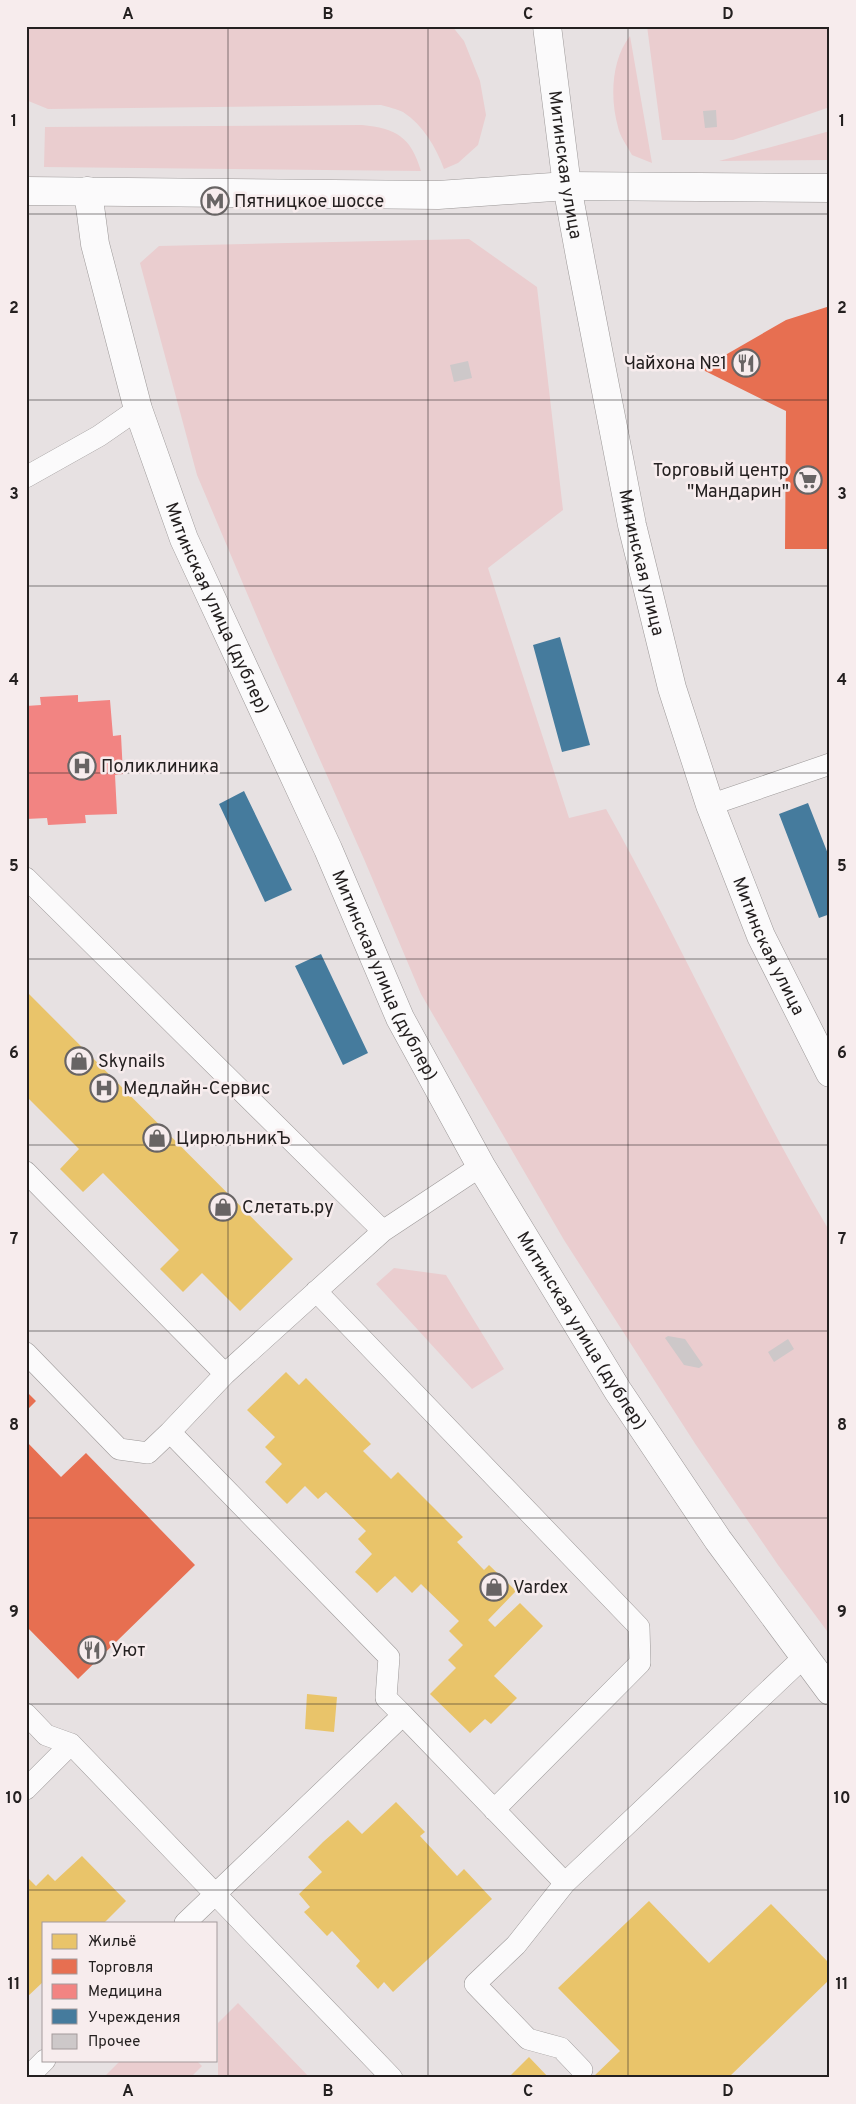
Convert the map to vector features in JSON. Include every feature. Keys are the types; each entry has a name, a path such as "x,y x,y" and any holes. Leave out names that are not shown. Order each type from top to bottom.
{"street":[{"name":"Митинская улица","path":"547,26 567,186 632,525 672,688 710,805 761,936 830,1072"},
{"path":"26,191 438,195 567,186 830,188"},
{"name":"Митинская улица (дублер)","path":"88,191 95,244 138,409 184,539 328,850 400,1018 481,1166 618,1391 718,1540 830,1691"}],"lane":[{"path":"26,477 99,436 138,409"},
{"path":"710,805 830,764"},
{"path":"26,878 383,1231"},
{"path":"26,1353 119,1449 148,1453 225,1374 383,1231 481,1166"},
{"path":"26,1172 225,1374"},
{"path":"316,1291 639,1627 640,1663 494,1810"},
{"path":"170,1432 388,1657 386,1698 566,1882"},
{"path":"582,2070 561,2048 528,2039 475,1984 516,1945 566,1882 804,1657"},
{"path":"26,1714 46,1735 72,1744 392,2078"},
{"path":"187,1922 403,1715"},
{"path":"26,1788 72,1744"},
{"path":"27,2078 43,2062"}],"shaded area":[{"path":"26,26 452,26 464,41 480,81 486,115 478,145 458,163 444,169 433,145 417,123 403,112 381,105 48,109 26,100"},
{"path":"647,26 830,26 830,107 733,140 662,140"},
{"path":"630,36 652,163 632,155 620,134 615,116 613,92 616,68 619,56"},
{"path":"374,126 401,136 412,150 421,171 44,167 45,127"},
{"path":"830,131 830,160 719,161"},
{"path":"469,239 537,287 563,510 488,568 569,818 606,809 663,915 772,1128 830,1232 830,1635 778,1565 696,1445 564,1240 421,994 197,475 140,263 159,246"},
{"path":"394,1268 446,1275 504,1369 472,1389 376,1284"},
{"path":"238,2003 310,2078 218,2078 218,2023"},
{"path":"119,2062 198,2062 202,2066 190,2078 103,2078"}],"building: Жильё":[{"path":"26,991 293,1259 240,1311 202,1273 183,1292 160,1269 179,1250 103,1173 83,1192 60,1169 79,1149 26,1096"},
{"path":"286,1372 299,1385 306,1378 371,1444 363,1451 391,1479 398,1472 463,1537 457,1542 484,1570 489,1565 516,1591 488,1620 495,1627 520,1603 543,1626 494,1676 517,1698 491,1724 485,1719 470,1733 430,1694 456,1668 448,1660 463,1645 449,1631 459,1621 421,1584 412,1593 395,1576 377,1593 355,1572 372,1554 358,1539 366,1531 326,1492 318,1499 305,1486 287,1504 265,1482 282,1464 265,1447 275,1437 247,1410"},
{"path":"307,1694 337,1697 334,1732 305,1729"},
{"path":"396,1802 425,1832 420,1836 457,1876 464,1869 492,1899 393,1992 384,1982 378,1989 356,1966 360,1961 332,1931 327,1936 304,1912 310,1907 299,1894 322,1872 308,1857 323,1842 348,1820 362,1834"},
{"path":"82,1856 126,1901 105,1922 42,1922 42,1983 26,1998 26,1876 36,1886 48,1874 55,1881"},
{"path":"649,1901 709,1963 771,1904 830,1964 830,1979 728,2078 592,2078 620,2051 558,1988"},
{"path":"529,2057 549,2078 508,2078"}],"building: Торговля":[{"name":"Торговый центр \"Мандарин\"","path":"830,306 830,549 785,549 786,411 701,369 786,320"},
{"path":"26,1391 36,1401 26,1411"},
{"path":"26,1441 61,1477 86,1453 195,1565 78,1679 26,1626"}],"building: Медицина":[{"path":"78,695 78,702 110,700 113,736 121,735 123,774 115,775 117,814 85,815 86,823 48,825 47,818 26,819 26,706 41,705 40,697"}],"building: Учреждения":[{"path":"560,637 590,745 562,752 533,645"},
{"path":"244,791 292,890 265,902 219,804"},
{"path":"808,803 830,859 830,914 819,918 779,814"},
{"path":"321,954 368,1053 343,1065 295,966"}],"building: Прочее":[{"path":"716,110 717,127 705,128 703,111"},
{"path":"468,361 472,378 454,382 450,365"},
{"path":"668,1336 685,1339 703,1365 699,1368 684,1365 665,1338"},
{"path":"788,1339 794,1349 774,1362 768,1352"}],"place":[{"name":"Пятницкое шоссе","path":"215,201"},
{"name":"Чайхона №1","path":"746,363"},
{"name":"Торговый центр \"Мандарин\"","path":"808,480"},
{"name":"Поликлиника","path":"82,766"},
{"name":"Skynails","path":"79,1061"},
{"name":"Медлайн-Сервис","path":"104,1088"},
{"name":"ЦирюльникЪ","path":"157,1138"},
{"name":"Слетать.ру","path":"223,1207"},
{"name":"Vardex","path":"494,1587"},
{"name":"Уют","path":"92,1650"}]}
